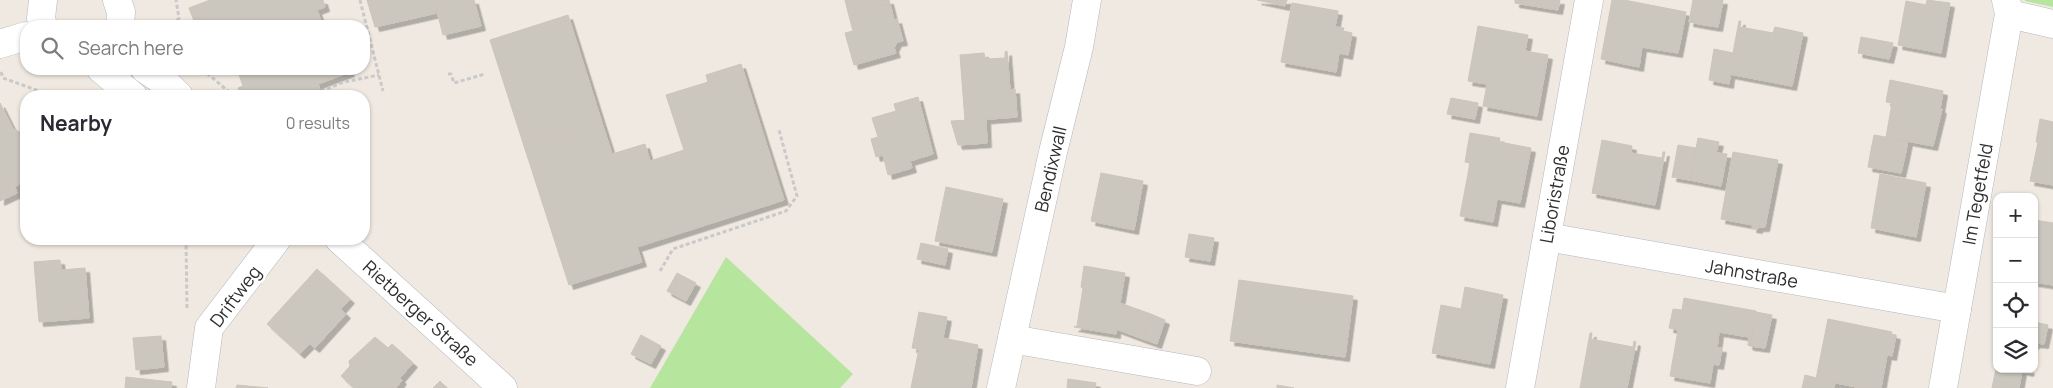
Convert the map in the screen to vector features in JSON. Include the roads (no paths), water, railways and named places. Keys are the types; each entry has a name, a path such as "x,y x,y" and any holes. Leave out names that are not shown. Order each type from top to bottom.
{"street":[{"path":"42,20 43,0"},
{"name":"Bendixwall","path":"1001,388 1053,152 1080,47 1087,0"},
{"name":"Liboristraße","path":"1520,388 1589,0"},
{"path":"2008,7 2053,24"},
{"name":"Im Tegetfeld","path":"1942,388 2008,7"},
{"path":"0,44 20,38"},
{"path":"108,75 126,90"},
{"path":"154,75 173,90"},
{"name":"Jahnstraße","path":"1547,237 1957,310"},
{"name":"Driftweg","path":"201,388 209,328 273,245"},
{"name":"Rietberger Straße","path":"345,245 503,388"},
{"path":"1012,339 1197,371"}]}
